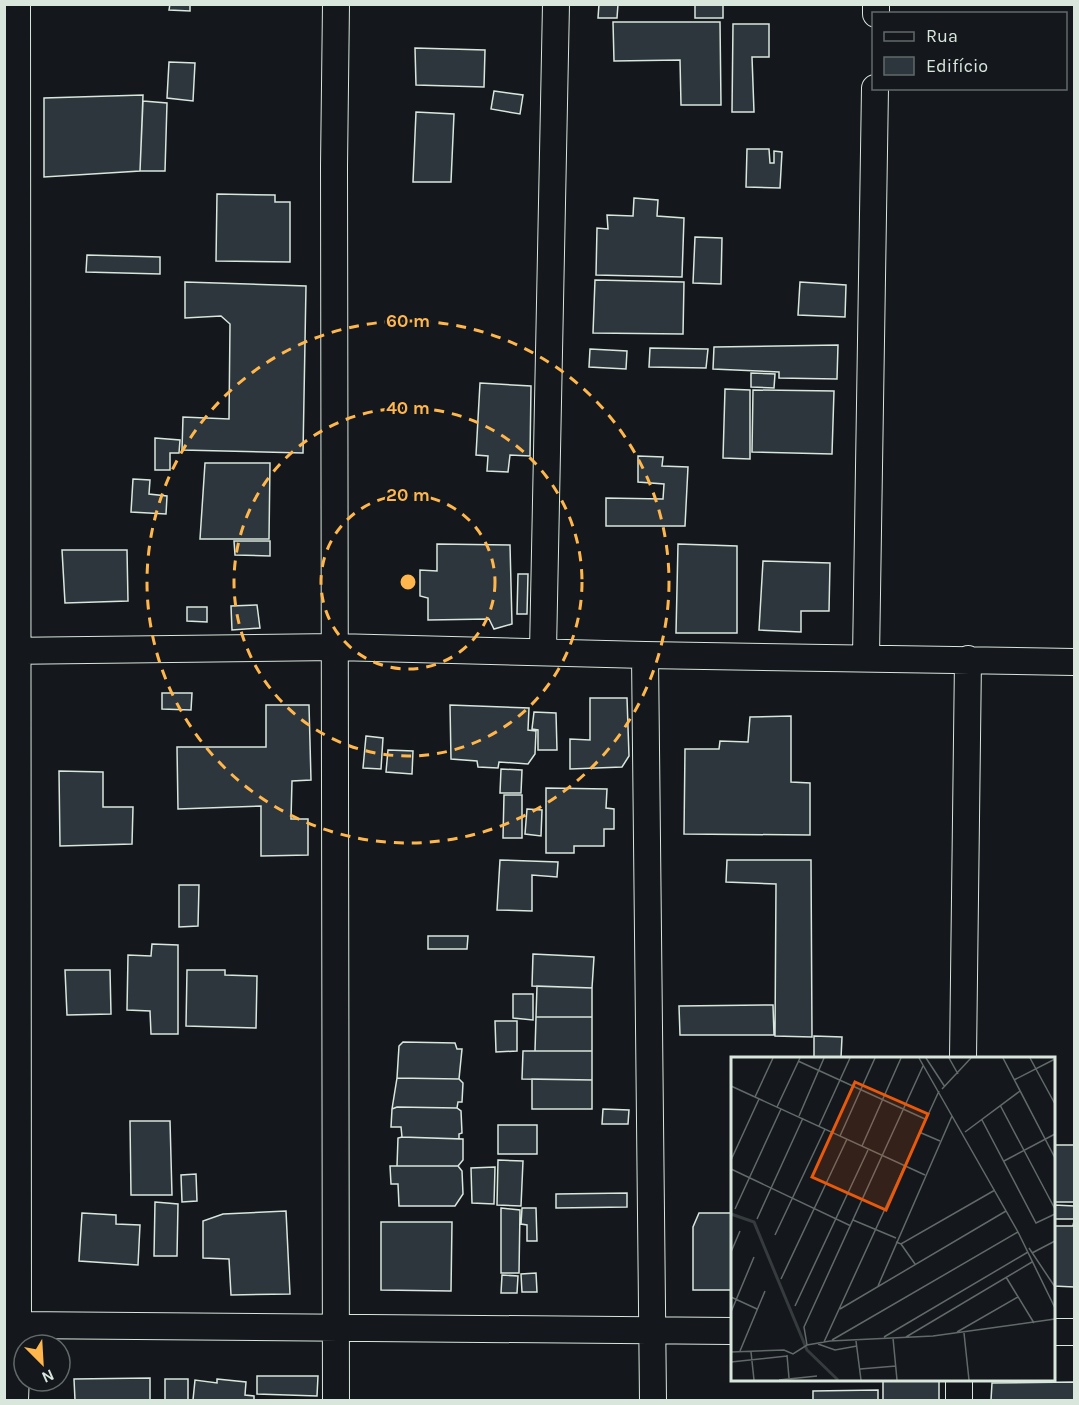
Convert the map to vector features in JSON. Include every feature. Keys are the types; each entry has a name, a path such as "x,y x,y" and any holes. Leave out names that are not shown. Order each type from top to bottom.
{"street":[{"path":"15,1401 18,1325 11,1141 16,4"},
{"path":"336,4 334,166 336,1401"},
{"path":"543,651 556,4"},
{"path":"866,657 875,90"},
{"path":"12,651 335,647 1074,662"},
{"path":"645,655 653,1401"},
{"path":"963,1057 968,659"},
{"path":"18,1325 731,1331"},
{"path":"1055,1332 1074,1332"},
{"path":"959,1381 959,1401"}],"building":[{"path":"170,4 190,4 190,11 169,10"},
{"path":"599,4 618,4 617,18 598,18"},
{"path":"695,4 723,4 723,18 695,18"},
{"path":"613,22 720,22 721,105 681,105 680,60 614,61"},
{"path":"733,24 769,24 769,57 752,57 754,112 732,112"},
{"path":"415,48 485,50 484,87 416,85"},
{"path":"169,62 195,63 193,101 167,98"},
{"path":"494,91 523,95 520,114 491,109"},
{"path":"143,95 140,171 44,177 44,98"},
{"path":"143,101 167,103 165,171 140,171"},
{"path":"416,112 454,114 451,182 413,182"},
{"path":"747,149 769,149 770,163 774,163 774,151 782,152 780,188 746,187"},
{"path":"217,194 275,195 275,202 290,202 290,262 216,261"},
{"path":"634,198 658,200 657,216 684,218 682,277 596,275 597,228 608,229 607,215 633,216"},
{"path":"695,237 722,238 721,284 693,283"},
{"path":"87,255 160,257 160,274 86,272"},
{"path":"595,280 684,282 683,334 593,333"},
{"path":"185,282 306,286 303,453 182,450 183,417 229,419 230,324 221,316 185,318"},
{"path":"800,282 846,285 845,317 798,315"},
{"path":"838,345 837,379 779,378 779,372 713,369 714,347"},
{"path":"650,348 708,349 706,368 649,367"},
{"path":"590,349 627,351 626,369 589,367"},
{"path":"751,373 775,374 774,388 751,387"},
{"path":"480,383 531,386 530,456 510,455 508,472 487,471 488,456 476,455"},
{"path":"725,389 750,390 750,459 723,458"},
{"path":"753,390 834,391 832,454 752,452"},
{"path":"155,438 180,440 179,453 170,453 170,470 155,470"},
{"path":"638,456 663,457 662,466 688,467 685,526 606,526 606,498 663,499 664,484 638,482"},
{"path":"205,463 270,463 269,539 200,539"},
{"path":"133,479 150,480 149,494 167,496 166,514 131,512"},
{"path":"234,541 270,541 270,556 235,555"},
{"path":"437,544 510,545 512,624 494,629 489,619 428,620 428,598 420,596 420,570 437,571"},
{"path":"678,544 737,546 737,633 676,633"},
{"path":"62,550 127,550 128,601 65,603"},
{"path":"763,561 830,563 829,611 801,611 801,632 759,630"},
{"path":"518,574 528,574 527,614 517,614"},
{"path":"257,605 260,628 232,630 231,606"},
{"path":"187,607 207,607 207,622 187,621"},
{"path":"162,693 192,693 191,710 162,709"},
{"path":"590,698 627,698 629,756 622,767 570,769 570,739 590,740"},
{"path":"266,705 309,705 311,780 292,781 291,819 308,819 308,855 261,856 261,806 178,809 177,747 266,747"},
{"path":"450,705 529,708 528,730 536,731 535,754 528,764 499,762 498,768 478,767 477,761 451,759"},
{"path":"534,712 556,713 557,750 538,750 538,730 532,729"},
{"path":"791,716 791,782 810,783 810,835 684,834 685,749 719,749 720,741 748,742 750,717"},
{"path":"366,736 383,738 381,769 363,768"},
{"path":"388,750 413,751 412,774 386,772"},
{"path":"501,769 522,770 521,793 500,793"},
{"path":"59,771 103,772 103,807 133,807 132,844 60,846"},
{"path":"546,788 607,789 606,808 614,809 614,829 604,829 604,846 574,846 574,853 546,853"},
{"path":"504,795 522,795 522,838 503,838"},
{"path":"527,809 542,810 541,836 525,834"},
{"path":"500,860 558,862 557,877 532,875 532,911 497,910"},
{"path":"727,860 811,860 812,1037 775,1036 776,884 726,882"},
{"path":"179,885 199,885 198,926 179,927"},
{"path":"428,936 468,936 467,949 428,949"},
{"path":"152,944 178,945 178,1034 151,1034 150,1011 127,1010 128,955 151,956"},
{"path":"533,954 594,957 592,988 532,986"},
{"path":"65,970 110,970 111,1014 67,1015"},
{"path":"187,970 225,970 225,975 257,976 256,1028 186,1026"},
{"path":"537,986 592,988 592,1017 536,1017"},
{"path":"513,994 533,994 533,1020 513,1018"},
{"path":"773,1005 774,1035 680,1035 679,1006"},
{"path":"536,1017 592,1017 592,1051 535,1051"},
{"path":"495,1021 517,1021 517,1051 496,1052"},
{"path":"814,1036 842,1037 841,1057 814,1057"},
{"path":"403,1042 455,1043 457,1049 462,1049 459,1079 397,1078 399,1046"},
{"path":"523,1051 592,1051 592,1080 522,1079"},
{"path":"397,1078 459,1079 463,1083 462,1102 458,1102 457,1108 397,1107 392,1109"},
{"path":"532,1079 592,1080 592,1109 532,1109"},
{"path":"397,1107 457,1108 461,1111 462,1133 459,1134 459,1139 402,1137 401,1127 391,1127 392,1109"},
{"path":"603,1109 629,1110 628,1124 602,1124"},
{"path":"130,1121 170,1121 172,1195 131,1195"},
{"path":"498,1125 537,1125 537,1154 498,1154"},
{"path":"398,1138 463,1139 463,1160 458,1166 397,1166"},
{"path":"1055,1145 1074,1145 1074,1202 1055,1202"},
{"path":"498,1160 523,1161 521,1206 497,1205"},
{"path":"390,1166 458,1166 462,1171 463,1194 455,1206 399,1206 398,1184 391,1184"},
{"path":"495,1167 494,1204 472,1203 471,1168"},
{"path":"196,1174 197,1201 182,1202 181,1175"},
{"path":"627,1193 627,1207 556,1208 556,1194"},
{"path":"155,1202 178,1204 177,1256 154,1256"},
{"path":"1055,1205 1074,1206 1074,1219 1055,1219"},
{"path":"501,1208 520,1210 519,1273 501,1273"},
{"path":"522,1208 536,1208 537,1241 527,1241 527,1225 521,1224"},
{"path":"286,1211 290,1294 231,1295 229,1259 203,1258 203,1221 223,1214"},
{"path":"82,1213 116,1215 116,1224 140,1225 138,1265 79,1261"},
{"path":"699,1213 731,1213 731,1290 693,1290 693,1227"},
{"path":"1074,1221 1074,1287 1055,1286 1055,1226 1073,1226"},
{"path":"381,1222 452,1222 451,1291 381,1290"},
{"path":"536,1273 537,1292 522,1292 521,1274"},
{"path":"502,1275 518,1276 517,1293 501,1293"},
{"path":"257,1376 318,1376 317,1396 257,1394"},
{"path":"150,1378 150,1400 75,1400 74,1379"},
{"path":"165,1379 188,1379 188,1400 165,1400"},
{"path":"217,1379 246,1382 245,1395 254,1396 254,1400 193,1400 195,1380 217,1383"},
{"path":"883,1381 939,1381 939,1400 883,1400"},
{"path":"1074,1382 1074,1400 991,1400 992,1383"},
{"path":"878,1390 878,1400 813,1400 813,1391"}]}
